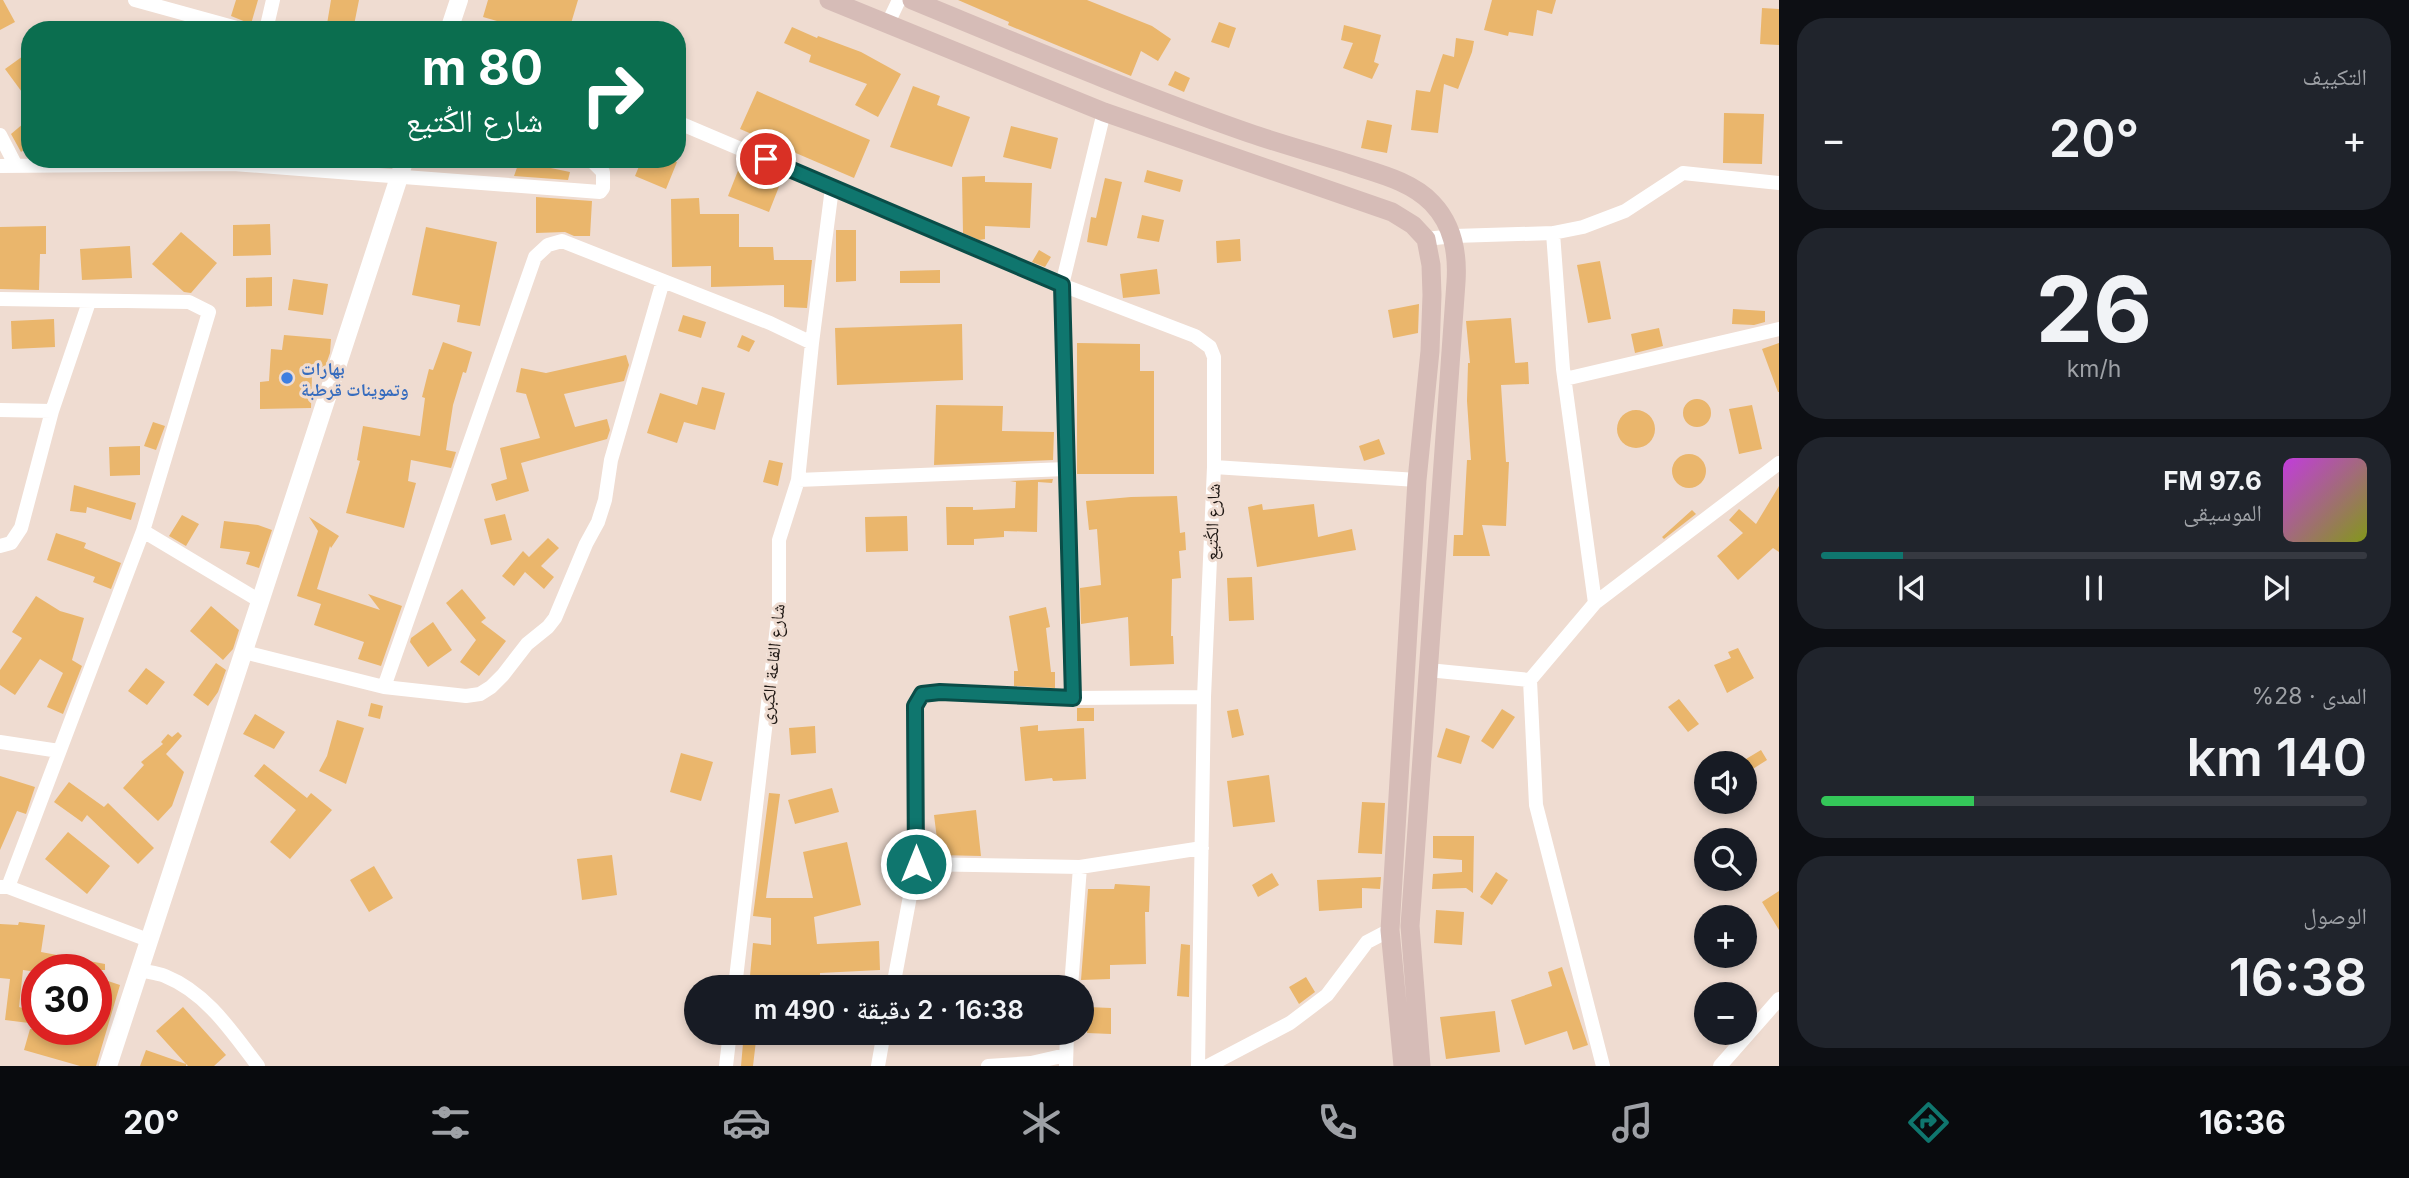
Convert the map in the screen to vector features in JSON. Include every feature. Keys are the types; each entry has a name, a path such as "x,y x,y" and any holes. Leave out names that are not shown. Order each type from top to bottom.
{"main road":[{"path":"829,0 1104,112 1392,212 1413,225 1426,239 1431,265 1430,351 1417,480 1390,930 1403,1066"},
{"path":"912,0 1120,85 1250,133 1409,186 1433,204 1454,236 1456,291 1410,926 1421,1066"}],"street":[{"path":"135,0 211,21"},
{"path":"267,21 273,0"},
{"path":"454,21 459,0"},
{"path":"888,23 899,0"},
{"path":"1073,698 1062,285 1104,112"},
{"name":"شارع الكُتيع","path":"686,125 1062,285 1195,336 1210,348 1215,369 1214,467 1204,697 1198,1066"},
{"path":"0,135 16,166"},
{"path":"0,166 21,166"},
{"path":"299,168 600,192 603,188 603,172 599,168"},
{"path":"108,1066 402,168"},
{"path":"1426,239 1553,233 1583,227 1625,211 1682,173 1779,183"},
{"name":"شارع القاعة الكبرى","path":"737,975 779,609 779,540 798,480 832,188"},
{"path":"1553,233 1564,379 1595,603"},
{"path":"384,687 535,257 548,245 562,241 770,323 812,343"},
{"path":"244,652 384,687 466,696 480,694 503,676 527,644 555,618 598,522 606,500 611,460 663,281"},
{"path":"0,299 189,302 209,312 143,531 4,887 148,940"},
{"path":"0,546 11,543 21,528 52,411 89,302"},
{"path":"1564,379 1779,329"},
{"path":"0,410 52,411"},
{"path":"1603,1066 1536,805 1530,680 1595,603 1779,463"},
{"path":"1214,467 1417,480"},
{"path":"798,480 1066,469"},
{"path":"143,531 260,601"},
{"path":"1428,670 1530,680"},
{"path":"894,975 916,864 915,706 922,694 940,692 1073,698 1204,697"},
{"path":"0,742 59,751"},
{"path":"916,864 1080,867 1202,848"},
{"path":"1072,975 1080,867"},
{"path":"1208,1066 1290,1023 1309,1009 1327,995 1367,942 1390,930"},
{"path":"139,971 165,976 197,994 222,1018 258,1066"},
{"path":"1720,1066 1779,999"},
{"path":"726,1066 728,1045"},
{"path":"878,1066 882,1045"},
{"path":"988,1066 1066,1061"}],"building":[{"path":"0,0 3,0 15,22 0,30"},
{"path":"236,0 258,0 252,21 231,16"},
{"path":"331,0 359,0 355,21 328,21"},
{"path":"488,0 578,0 572,21 497,21 483,17"},
{"path":"958,0 1087,0 1152,26 1171,39 1158,61 1141,51 1131,76 1008,25 1009,22"},
{"path":"1492,0 1556,0 1552,14 1537,10 1533,36 1509,32 1508,36 1484,30"},
{"path":"1762,8 1779,9 1779,45 1760,44"},
{"path":"1219,22 1236,28 1229,48 1211,42"},
{"path":"1344,25 1381,35 1374,62 1379,64 1372,79 1343,68 1353,43 1341,40"},
{"path":"792,27 861,52 901,74 878,117 855,105 867,84 809,62 811,55 784,43"},
{"path":"1456,38 1474,41 1472,52 1458,89 1444,84 1438,133 1411,130 1416,90 1430,92 1443,54 1454,57"},
{"path":"21,57 21,91 5,69"},
{"path":"1175,71 1190,78 1184,92 1168,85"},
{"path":"913,86 940,96 937,105 970,117 952,167 890,147"},
{"path":"757,91 870,140 854,178 740,129"},
{"path":"1724,113 1764,114 1762,164 1723,163"},
{"path":"1367,120 1392,125 1387,153 1361,148"},
{"path":"21,126 21,152 11,134"},
{"path":"1011,126 1058,138 1051,169 1003,157"},
{"path":"741,163 782,179 769,212 728,196"},
{"path":"517,168 551,168 570,172 568,180 514,176"},
{"path":"638,168 675,168 666,189 635,176"},
{"path":"1147,170 1183,180 1180,192 1144,182"},
{"path":"985,176 985,182 1032,183 1030,228 985,226 985,239 979,240 963,233 962,177"},
{"path":"1105,178 1122,182 1107,246 1087,242 1091,217 1096,218"},
{"path":"536,197 592,201 590,236 574,236 565,232 536,233"},
{"path":"699,198 700,214 739,214 739,247 773,247 774,260 812,260 807,308 784,307 784,285 711,287 711,266 672,267 671,199"},
{"path":"1142,215 1164,220 1159,242 1137,238"},
{"path":"270,224 271,255 233,256 233,225"},
{"path":"46,226 46,254 40,254 39,290 0,289 0,227"},
{"path":"426,227 497,242 480,326 457,322 460,305 412,295"},
{"path":"836,230 856,230 856,281 836,282"},
{"path":"181,232 217,263 191,293 184,292 152,264"},
{"path":"1240,239 1241,261 1217,263 1216,241"},
{"path":"130,246 132,278 82,280 80,249"},
{"path":"1039,250 1051,257 1045,267 1032,262"},
{"path":"1600,261 1611,319 1588,323 1577,265"},
{"path":"1157,269 1160,294 1123,298 1120,274"},
{"path":"940,270 940,283 900,283 900,271"},
{"path":"272,277 272,306 246,307 246,278"},
{"path":"293,279 328,284 323,315 288,310"},
{"path":"1419,304 1418,333 1393,338 1388,310"},
{"path":"1733,309 1765,311 1765,322 1754,325 1732,324"},
{"path":"683,315 706,322 701,338 678,331"},
{"path":"1511,318 1515,363 1528,362 1529,384 1501,385 1506,462 1509,462 1506,526 1482,525 1490,556 1453,556 1454,535 1463,535 1467,460 1471,460 1467,401 1470,363 1466,321"},
{"path":"54,319 55,347 12,349 11,321"},
{"path":"962,324 963,380 837,385 835,328"},
{"path":"1659,328 1663,346 1635,353 1631,334"},
{"path":"284,335 331,339 330,353 322,376 312,375 311,408 260,409 260,382 269,381 271,349 282,350"},
{"path":"742,335 755,341 749,352 737,347"},
{"path":"443,342 472,352 453,405 446,450 456,452 451,468 411,460 408,481 416,483 404,528 346,513 360,461 357,460 363,426 420,436 425,398 422,397 429,369 433,370"},
{"path":"1077,343 1140,344 1140,371 1154,371 1154,474 1077,474"},
{"path":"1779,343 1779,392 1778,392 1762,349"},
{"path":"626,355 629,365 624,381 564,394 575,427 607,419 610,430 607,439 521,463 529,491 496,501 491,484 507,479 500,448 540,438 526,394 516,392 521,368 546,373"},
{"path":"702,387 725,393 715,430 684,422 677,443 647,433 660,393 697,405"},
{"path":"1697,399 1707,403 1711,413 1707,423 1697,427 1687,423 1683,413 1687,403"},
{"path":"936,405 1003,406 1002,431 1054,432 1053,460 934,465"},
{"path":"1752,405 1762,449 1739,454 1729,409"},
{"path":"1636,410 1649,416 1655,429 1649,442 1636,448 1623,442 1617,429 1623,416"},
{"path":"153,422 165,426 156,450 144,446"},
{"path":"1379,439 1385,454 1364,461 1359,446"},
{"path":"140,446 140,475 110,476 109,447"},
{"path":"1689,454 1701,459 1706,471 1701,483 1689,488 1677,483 1672,471 1677,459"},
{"path":"769,460 783,463 778,486 763,482"},
{"path":"1053,479 1052,483 1038,482 1037,532 1004,531 1004,537 974,539 974,545 947,545 946,507 973,507 973,510 1015,508 1016,482 1010,481"},
{"path":"74,485 136,503 131,520 87,507 86,513 70,511"},
{"path":"1779,486 1779,552 1773,548 1738,580 1717,556 1743,533 1729,520 1739,509 1756,524"},
{"path":"1177,496 1180,533 1185,532 1186,550 1179,551 1181,578 1172,579 1171,636 1174,664 1130,666 1128,617 1081,624 1080,588 1101,585 1097,529 1089,530 1086,501"},
{"path":"1262,504 1263,510 1314,504 1318,537 1352,529 1356,550 1257,567 1248,507"},
{"path":"1692,510 1696,514 1664,539 1662,537"},
{"path":"505,514 512,540 491,545 484,519"},
{"path":"182,515 199,524 186,546 169,536"},
{"path":"907,516 908,551 866,552 865,517"},
{"path":"309,517 339,536 331,548 330,546 317,589 380,610 368,594 402,606 381,666 358,659 364,642 314,625 321,604 297,596 318,531"},
{"path":"224,521 258,525 272,530 259,568 246,564 250,552 220,548"},
{"path":"56,533 86,543 84,548 121,563 111,589 93,582 95,577 47,560"},
{"path":"548,538 559,548 541,566 554,577 544,589 525,572 514,586 502,576 523,551 529,557"},
{"path":"1252,577 1254,620 1229,621 1227,578"},
{"path":"462,589 486,618 481,622 506,641 479,676 460,662 476,640 446,603"},
{"path":"36,596 60,611 84,618 72,660 82,666 63,714 47,707 63,673 40,659 15,695 0,685 0,670 22,638 12,632"},
{"path":"211,606 239,630 233,649 223,660 190,631"},
{"path":"1046,607 1050,627 1046,628 1051,672 1055,672 1055,688 1014,686 1014,671 1018,671 1009,616"},
{"path":"433,622 452,650 428,667 410,642 411,638"},
{"path":"1738,648 1754,678 1727,693 1714,665 1731,658 1728,652"},
{"path":"216,663 226,670 218,692 208,706 193,695"},
{"path":"146,668 165,682 147,705 128,691"},
{"path":"1679,699 1699,724 1688,732 1668,707"},
{"path":"371,703 383,706 380,719 368,716"},
{"path":"1077,708 1094,708 1094,721 1077,721"},
{"path":"1238,709 1244,735 1232,738 1227,711"},
{"path":"1502,709 1515,717 1493,749 1481,741"},
{"path":"255,714 285,732 274,749 243,734"},
{"path":"337,720 364,728 346,784 319,771 327,756"},
{"path":"1038,725 1038,731 1084,728 1086,779 1053,781 1052,778 1025,781 1020,727"},
{"path":"815,726 816,753 791,755 789,728"},
{"path":"1446,728 1470,736 1461,764 1437,757"},
{"path":"178,732 182,736 166,754 184,772 172,806 158,821 123,788 144,765 141,762 163,744 161,742 168,734 172,737"},
{"path":"1761,750 1767,760 1757,766 1757,752"},
{"path":"681,753 713,762 701,801 670,792"},
{"path":"264,764 307,798 311,793 332,810 290,859 270,842 296,810 254,776"},
{"path":"1269,775 1275,822 1233,827 1227,781"},
{"path":"0,776 35,787 26,814 17,811 0,850"},
{"path":"69,782 104,807 108,803 154,848 138,864 87,815 82,822 54,802"},
{"path":"832,788 839,812 795,824 788,800"},
{"path":"769,793 780,794 766,898 813,898 803,852 847,842 861,905 814,917 817,944 879,941 880,970 820,975 750,975 753,943 771,945 771,918 753,916"},
{"path":"1362,802 1385,803 1382,854 1358,853"},
{"path":"976,810 981,856 939,855 934,815"},
{"path":"68,832 110,866 87,894 45,859"},
{"path":"1433,836 1474,836 1473,893 1466,888 1432,889 1433,874 1462,872 1462,860 1433,858"},
{"path":"612,855 617,895 582,900 577,859"},
{"path":"374,866 393,898 369,912 350,880"},
{"path":"1496,872 1508,880 1492,905 1480,897"},
{"path":"1272,873 1279,885 1258,897 1252,885"},
{"path":"1381,877 1380,889 1362,888 1362,908 1319,911 1317,880"},
{"path":"1115,884 1150,886 1149,912 1145,912 1146,964 1110,965 1110,979 1094,980 1094,975 1081,975 1088,889 1114,889"},
{"path":"1779,891 1779,930 1762,902"},
{"path":"1436,910 1464,912 1462,945 1434,943"},
{"path":"19,922 45,925 41,952 52,954 21,954 21,1022 5,1020 10,979 0,978 0,924 18,925"},
{"path":"1181,944 1190,945 1189,997 1177,996"},
{"path":"1562,967 1588,1045 1573,1050 1567,1031 1525,1045 1511,1000 1552,986 1548,972"},
{"path":"1306,977 1315,992 1299,1004 1289,987"},
{"path":"112,982 120,985 112,1012"},
{"path":"183,1007 226,1055 214,1066 188,1066 156,1031"},
{"path":"1094,1007 1111,1008 1111,1034 1094,1033"},
{"path":"1495,1011 1500,1052 1446,1059 1440,1017"},
{"path":"25,1045 102,1045 96,1066 80,1066 24,1050"},
{"path":"743,1045 755,1045 753,1066 741,1066"},
{"path":"146,1050 186,1066 140,1066"}],"place":[{"name":"بهارات وتموينات قرطبة","path":"287,378"}],"route":[{"path":"766,159 1062,285 1073,698 940,692 922,694 915,706 916,864"}]}
